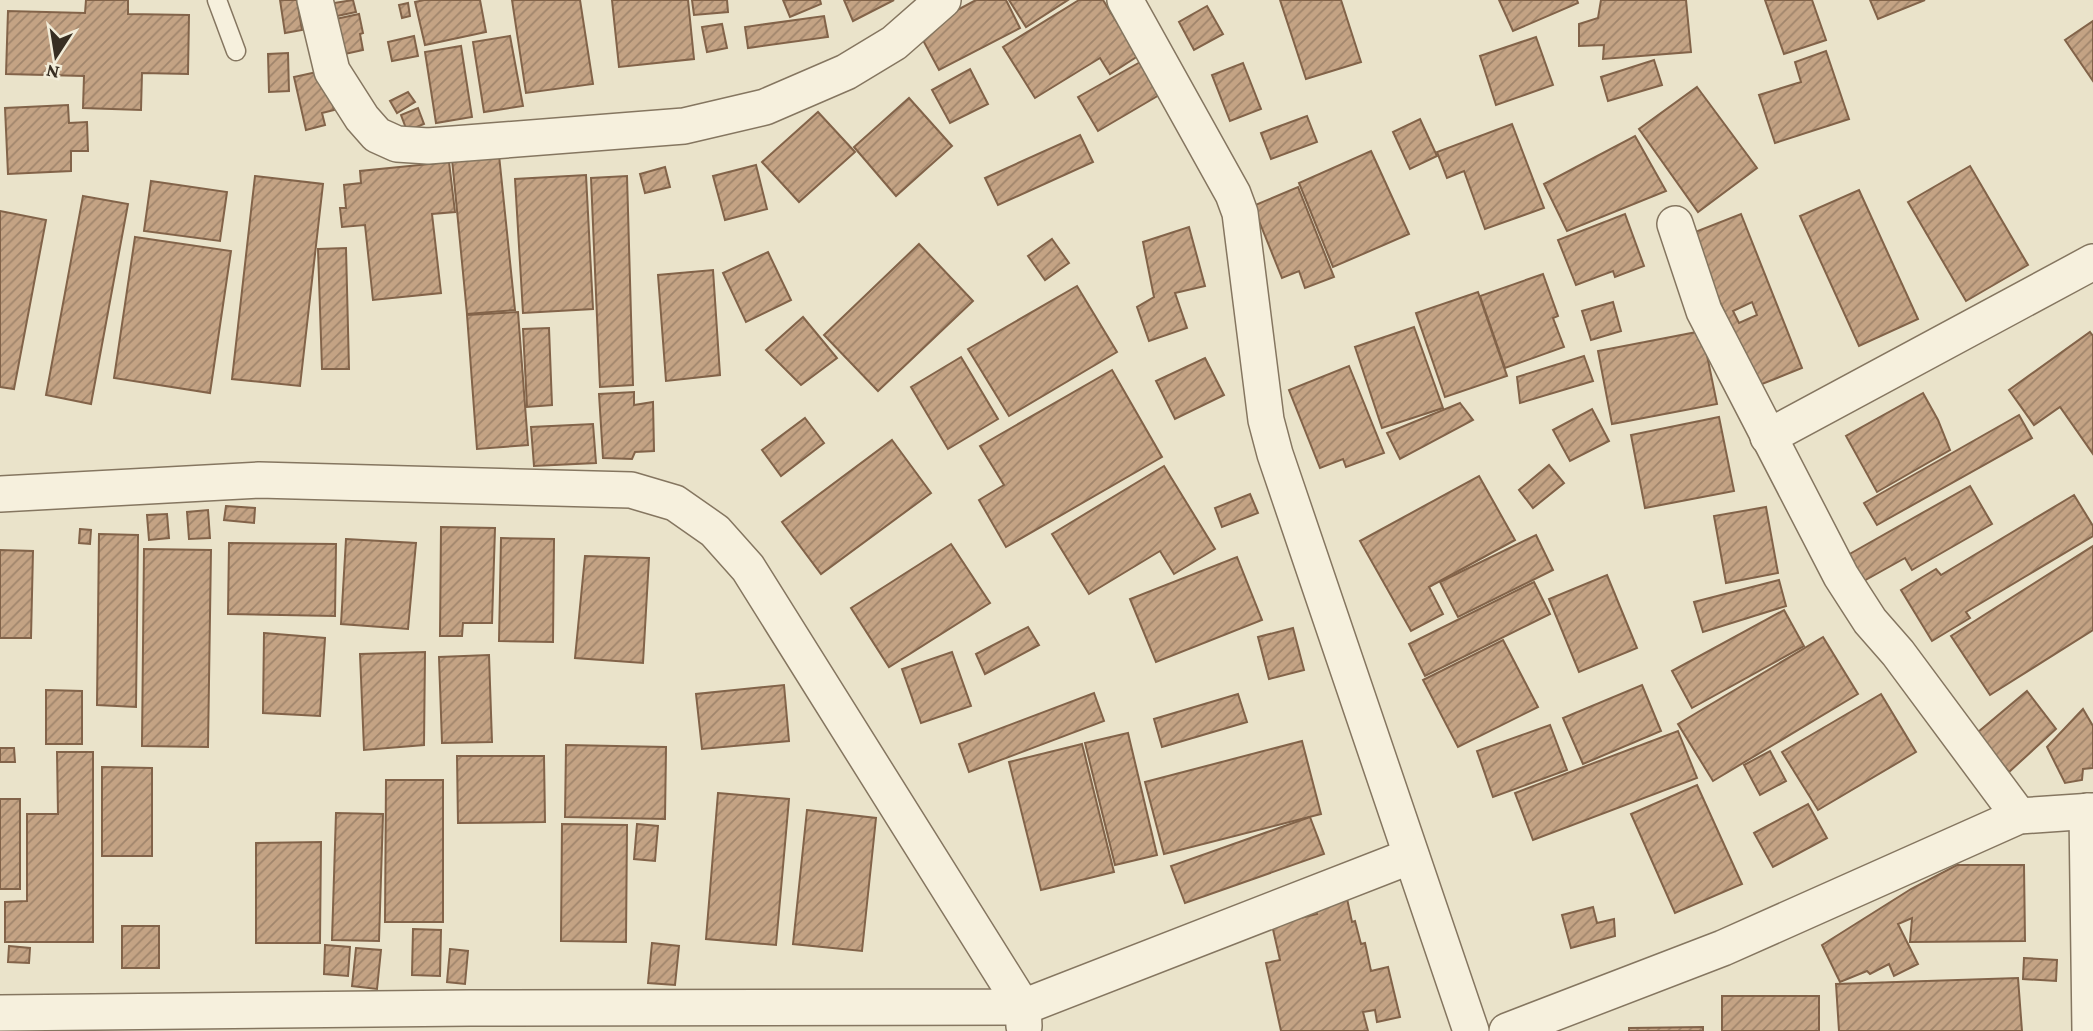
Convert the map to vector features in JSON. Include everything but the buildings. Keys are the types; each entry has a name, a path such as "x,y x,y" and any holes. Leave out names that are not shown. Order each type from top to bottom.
{"street":[{"path":"315,0 332,71 362,118 377,135 397,144 428,146 684,126 765,107 846,72 882,51 943,0"},
{"path":"1125,0 1237,204 1266,420 1275,454 1471,1031"},
{"path":"1675,224 1704,311 1841,576 1870,621 1898,653 2019,816"},
{"path":"1768,437 2093,262"},
{"path":"0,494 259,480 631,490 675,503 715,531 748,568 1023,1019"},
{"path":"1507,1031 1723,947 2019,816 2090,811 2090,1031"},
{"path":"0,1013 470,1007 1023,1019 1410,856"}],"lane":[{"path":"216,0 236,51"}]}
